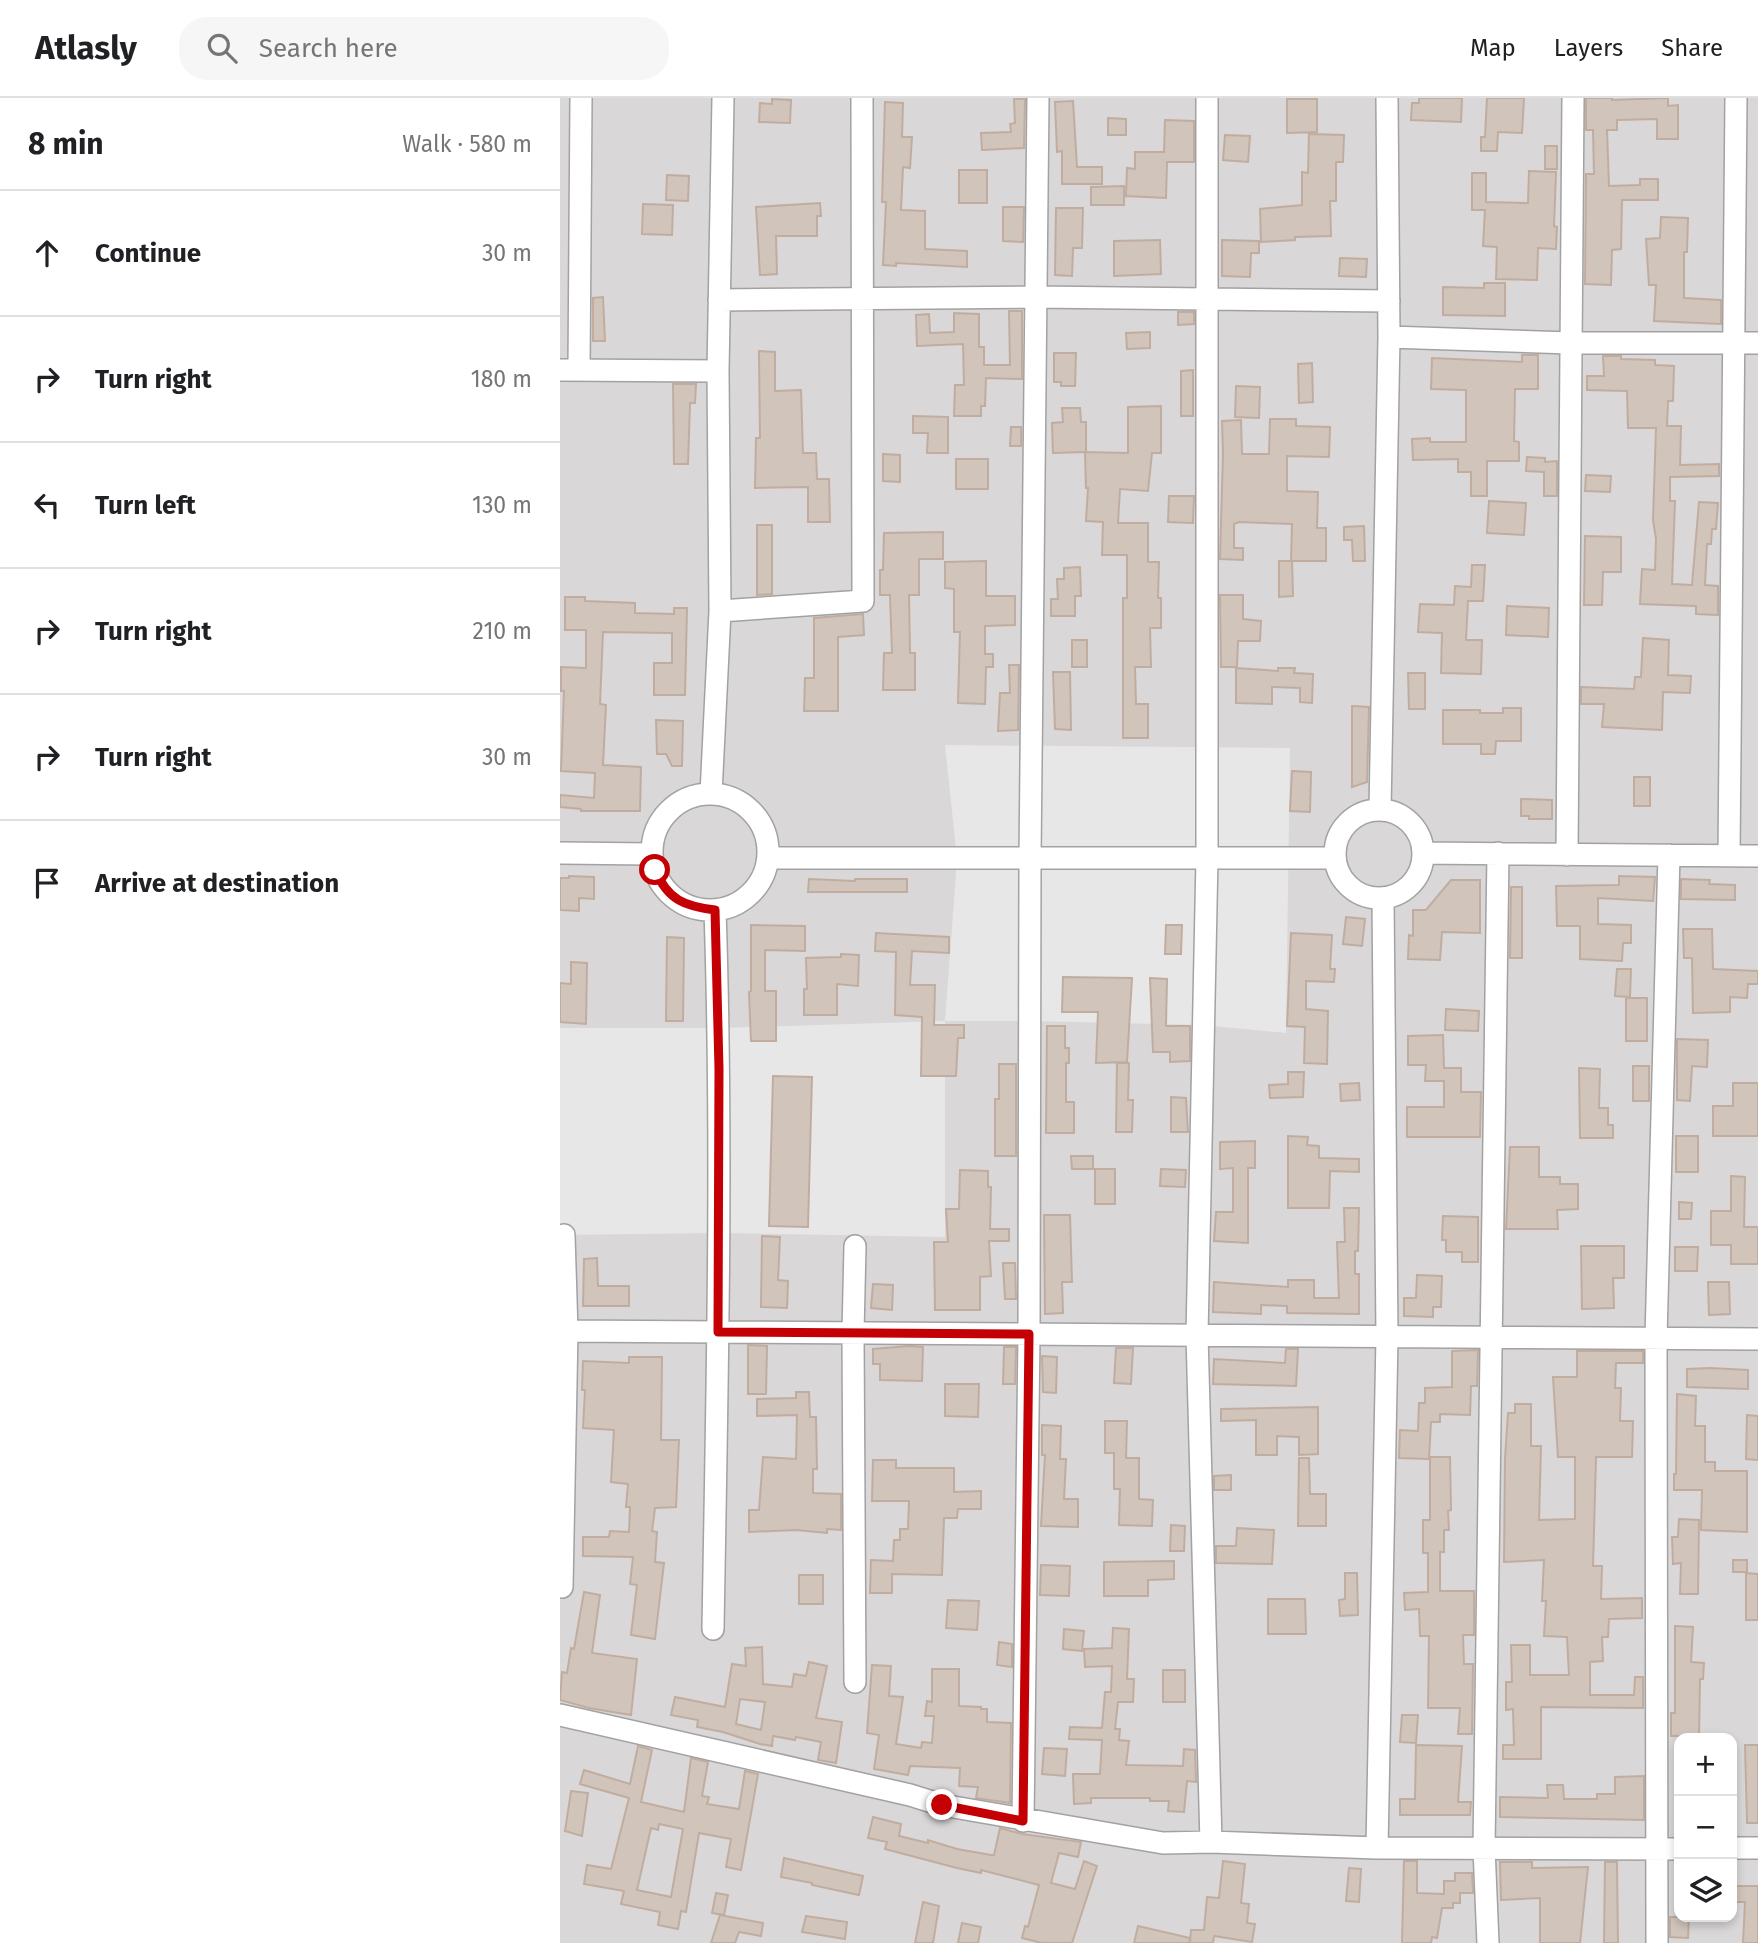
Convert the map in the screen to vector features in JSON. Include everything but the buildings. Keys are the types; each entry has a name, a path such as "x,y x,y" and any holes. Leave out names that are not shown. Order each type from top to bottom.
{"street":[{"path":"581,98 570,370 718,371"},
{"path":"711,794 720,611 718,371 723,98"},
{"path":"720,611 863,601 862,98"},
{"path":"1023,1821 1038,98"},
{"path":"1207,98 1207,858 1198,1335 1211,1842"},
{"path":"1380,810 1389,337 1387,98"},
{"path":"1567,855 1573,98"},
{"path":"1729,855 1736,98"},
{"path":"719,300 1036,297 1389,301"},
{"path":"1389,337 1571,343 1758,344"},
{"path":"711,794 733,799 754,815 766,838 768,858 762,877 752,892 734,905 715,910 692,907 673,897 660,880 652,854 654,837 667,814 683,801 711,794"},
{"path":"1380,810 1391,811 1410,823 1422,842 1423,853 1422,864 1412,884 1394,896 1383,898 1364,895 1347,885 1341,877 1335,858 1338,837 1351,820 1370,811 1380,810"},
{"path":"560,853 652,854"},
{"path":"1423,853 1758,856"},
{"path":"1488,1943 1484,1848 1498,853"},
{"path":"1657,1943 1656,1338 1669,855"},
{"path":"768,858 1335,858"},
{"path":"1377,1848 1387,1336 1383,898"},
{"path":"713,1629 719,1069 715,910"},
{"path":"562,1587 564,1235"},
{"path":"855,1246 855,1682"},
{"path":"563,1331 1758,1339"},
{"path":"560,1715 910,1795 942,1805 1023,1821 1164,1843 1211,1842 1377,1848 1674,1849"},
{"path":"1737,1848 1758,1848"}],"shaded area":[{"path":"560,98 1758,98 1758,1943 560,1943"},
{"path":"945,745 1290,748 1286,1033 1202,1025 945,1021 957,859"},
{"path":"945,1021 945,1237 720,1233 560,1235 560,1028 719,1028"}],"route":[{"path":"655,870 667,891 683,904 715,910 719,1069 718,1332 1029,1334 1023,1821 942,1805"}]}
